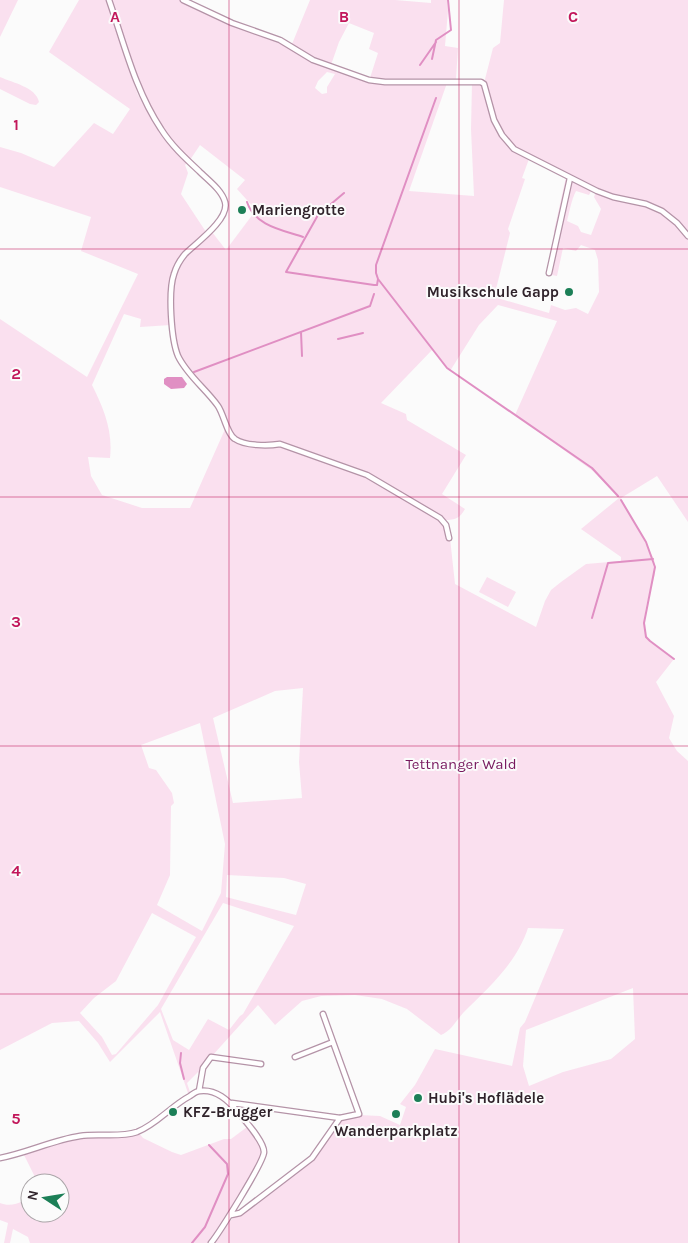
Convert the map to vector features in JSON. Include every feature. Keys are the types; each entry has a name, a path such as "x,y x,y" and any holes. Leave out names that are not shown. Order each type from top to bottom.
{"street":[{"path":"109,0 141,93 156,122 174,146 220,192 226,206 222,216 209,232 179,263 171,286 171,311 176,348 185,367 216,404 226,420 230,434 234,439 268,446 280,444 367,475 440,518 446,525 449,538"},
{"path":"183,0 232,23 280,40 313,60 369,80 385,82 481,82 484,84 494,120 502,135 514,149 570,178 613,197 646,204 662,211 677,223 688,236"},
{"path":"549,273 570,178"},
{"path":"231,1103 340,1118 359,1114 323,1014"},
{"path":"295,1057 333,1042"},
{"path":"199,1091 203,1068 211,1057 261,1064"},
{"path":"0,1158 78,1136 135,1133 145,1128 183,1099 199,1091 220,1095 231,1103 260,1142 264,1151 260,1164 234,1206 231,1215 210,1243"},
{"path":"231,1215 240,1213 312,1158 340,1118"}],"green space":[{"path":"0,0 18,0 0,37"},
{"name":"Tettnanger Wald","path":"79,0 106,0 138,95 157,127 187,163 185,165 188,173 181,194 208,235 212,232 226,250 256,210 237,189 245,180 200,145 190,160 163,131 142,92 110,0 180,0 223,20 282,42 337,71 366,81 370,78 378,53 369,49 374,33 349,23 339,42 331,65 309,56 292,44 310,0 395,0 431,3 431,0 447,0 445,46 458,48 456,79 421,80 419,83 447,83 409,191 474,196 471,129 472,83 484,83 493,48 500,43 504,0 688,0 688,522 657,476 621,498 654,559 655,574 646,608 644,626 651,642 674,659 656,682 674,716 669,738 677,751 688,761 688,1243 215,1243 231,1220 314,1159 341,1119 359,1115 380,1116 400,1125 406,1107 400,1104 415,1085 435,1049 512,1066 520,1028 525,1022 564,929 528,928 516,953 501,974 451,1028 441,1035 407,1009 382,999 355,995 321,996 302,1001 275,1025 258,1005 203,1066 200,1076 198,1072 187,1083 190,1092 188,1093 160,1012 110,1062 98,1043 79,1021 52,1023 0,1050 0,319 87,377 138,274 81,251 91,217 0,187 0,147 21,153 54,167 94,123 113,134 130,109 49,52","holes":["327,72 335,74 327,87 327,93 322,94 315,88 318,81","529,159 566,177 554,231 555,243 552,275 557,276 563,248 576,251 581,245 595,250 598,260 599,292 588,314 576,308 565,310 551,305 549,313 494,297 510,233 508,229 525,179 522,178","592,189 596,191 594,197 601,209 591,235 581,232 578,226 567,221 576,191 589,195","498,305 557,321 515,415 593,471 619,498 581,529 621,557 621,561 586,564 561,582 551,590 536,627 455,584 449,529 445,520 457,518 465,509 442,494 466,455 407,420 406,414 381,403 433,349 450,371 479,325","124,314 141,319 140,327 171,325 177,355 221,410 229,425 226,427 190,508 142,508 102,495 91,476 88,457 110,458 109,429 92,385","303,688 299,762 302,798 233,803 213,718 275,691","200,723 225,844 221,893 202,931 157,905 170,875 171,806 174,803 172,793 156,770 149,768 141,745","227,875 284,878 306,884 296,915 226,897","223,903 294,926 243,1014 229,1030 208,1019 189,1050 173,1040 161,1009","152,913 196,937 158,1005 116,1054 112,1055 102,1037 80,1013 94,998 116,981","633,988 635,1039 611,1059 563,1072 529,1086 523,1066 526,1030"]},
{"path":"0,77 29,89 39,102 36,105 30,104 0,89"},
{"path":"487,577 516,592 508,607 479,592"},
{"path":"247,1127 260,1145 261,1158 219,1230 207,1243 30,1243 28,1237 13,1229 10,1243 4,1243 8,1223 0,1220 0,1203 6,1205 20,1202 20,1223 70,1223 70,1173 33,1173 23,1153 79,1138 139,1133 143,1138 181,1155 224,1139 231,1139"}],"shaded area":[{"path":"167,377 182,377 187,384 184,388 171,389 164,384 164,379"}],"waterway":[{"path":"432,59 436,40 451,30 448,0"},
{"path":"420,65 436,42"},
{"path":"436,98 376,265 378,279 447,368 592,468 618,496"},
{"path":"344,193 318,215 286,272 374,285 377,285 378,279"},
{"path":"247,202 256,217 263,222 303,237"},
{"path":"194,372 370,306 374,294"},
{"path":"301,332 302,356"},
{"path":"338,339 363,333"},
{"path":"621,500 646,542 655,567 644,623 646,637 674,659"},
{"path":"592,618 608,563 653,559"},
{"path":"181,1053 180,1063 184,1079"},
{"path":"192,1243 205,1227 228,1174 227,1164 209,1145"}],"place":[{"name":"Mariengrotte","path":"242,210"},
{"name":"Musikschule Gapp","path":"569,292"},
{"name":"Hubi's Hoflädele","path":"418,1098"},
{"name":"KFZ-Brugger","path":"173,1112"},
{"name":"Wanderparkplatz","path":"396,1114"}]}
